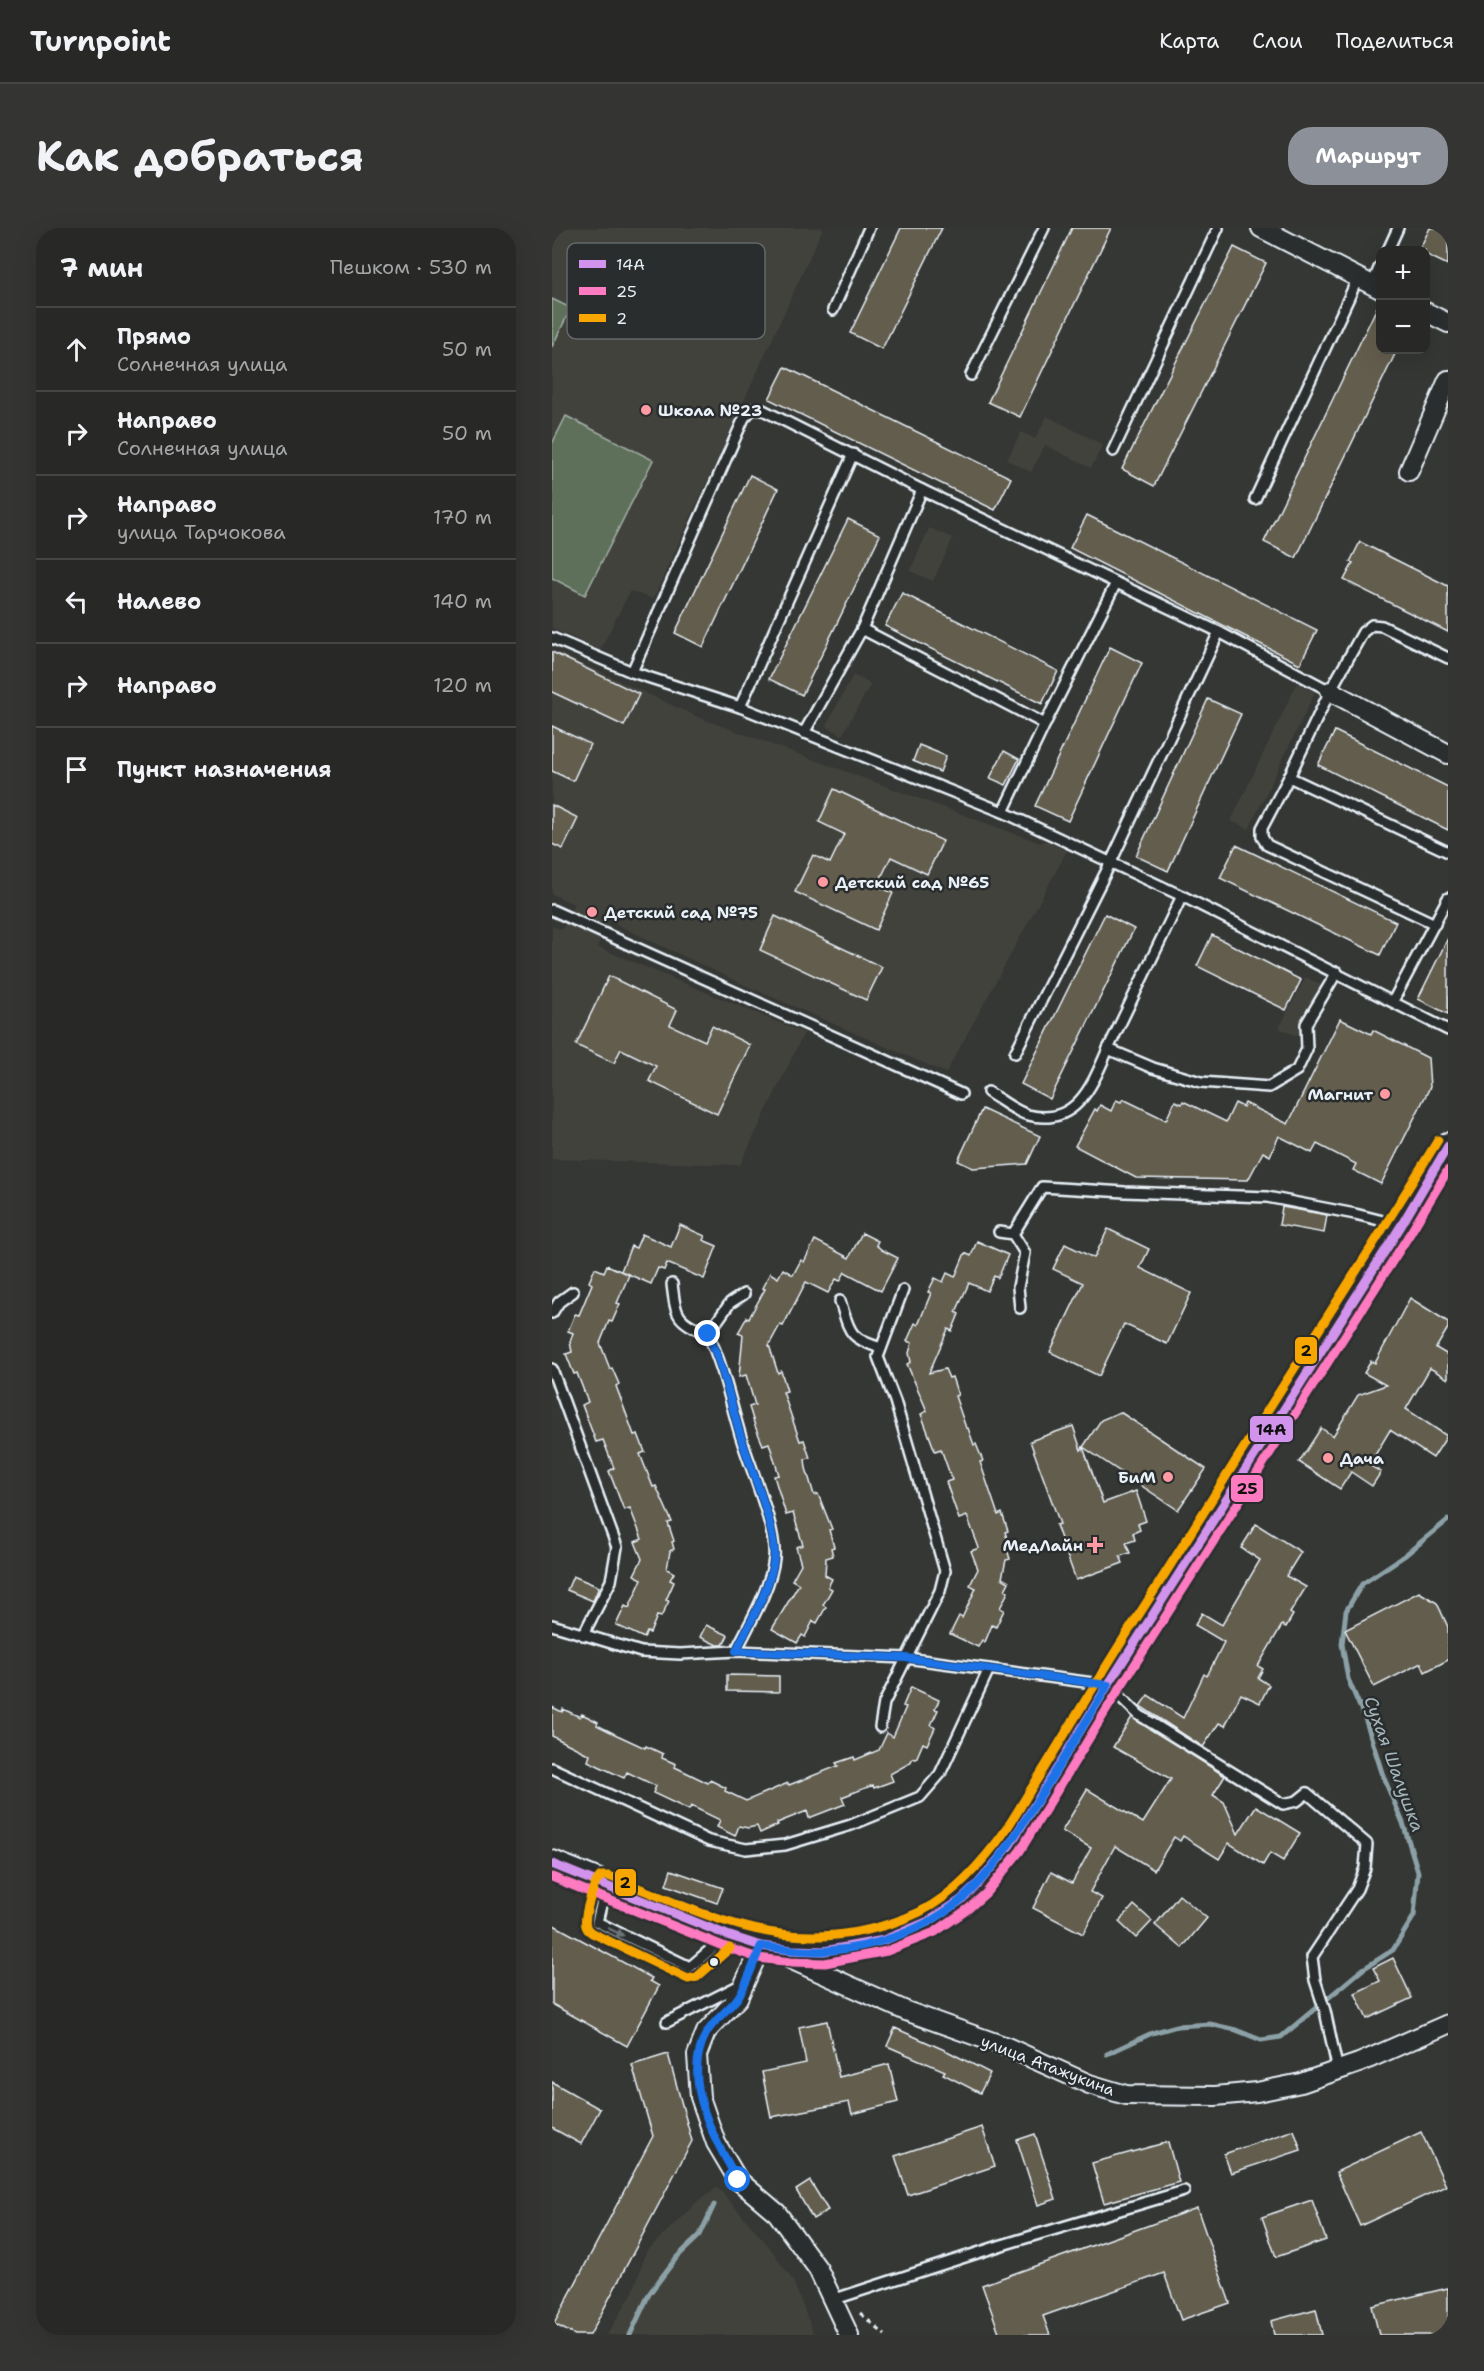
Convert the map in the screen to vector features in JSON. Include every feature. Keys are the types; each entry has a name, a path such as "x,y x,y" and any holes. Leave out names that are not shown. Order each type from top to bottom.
{"main road":[{"path":"552,1864 727,1935 761,1946 791,1950 824,1951 884,1940 913,1929 943,1913 961,1900 1010,1845 1108,1685 1401,1226 1448,1146"}],"street":[{"path":"1261,228 1370,284"},
{"path":"1430,314 1448,323"},
{"path":"1409,471 1448,380"},
{"path":"1330,691 1448,754"},
{"path":"761,1946 738,1998 706,2032 697,2055 700,2097 716,2143 738,2180 777,2213 818,2269 837,2299 849,2335"},
{"name":"улица Атажукина","path":"761,1946 906,2011 1007,2047 1089,2084 1126,2095 1193,2097 1240,2094 1300,2083 1338,2072 1398,2048 1448,2024"}],"lane":[{"path":"833,309 869,228"},
{"path":"972,375 1044,228"},
{"path":"1113,452 1218,228"},
{"path":"1390,246 1398,228"},
{"path":"1255,499 1370,284"},
{"path":"632,672 744,418 752,409 764,410 922,490 1219,632 1330,691"},
{"path":"740,707 853,454"},
{"path":"804,734 862,629 922,490"},
{"path":"1003,812 1116,584"},
{"path":"1435,924 1267,845 1262,837 1262,828 1330,691 1363,632 1372,625 1382,626 1448,658"},
{"path":"862,629 1045,724"},
{"path":"1015,1053 1111,862 1219,632"},
{"path":"552,638 632,672 740,707 1003,812 1182,896 1337,972 1448,1030"},
{"path":"1289,777 1448,852"},
{"path":"987,1092 1026,1114 1054,1118 1077,1104 1091,1086 1182,896"},
{"path":"1393,1001 1448,898"},
{"path":"552,910 961,1094"},
{"path":"1108,1049 1153,1068 1201,1082 1269,1087 1298,1070 1307,1049 1306,1024 1337,972"},
{"path":"1013,1234 1042,1187 1267,1197 1355,1214 1401,1226"},
{"path":"999,1232 1013,1234 1025,1253 1018,1287 1020,1308"},
{"path":"672,1284 676,1312 687,1324 708,1334 719,1357 740,1435 769,1523 775,1557 765,1592 736,1651"},
{"path":"880,1727 884,1703 940,1591 945,1571 895,1401 878,1357 903,1290"},
{"path":"552,1313 559,1302 573,1292"},
{"path":"708,1334 730,1303 744,1294"},
{"path":"840,1301 850,1332 859,1342 881,1348"},
{"path":"552,1369 617,1547 611,1581 583,1635"},
{"path":"552,1625 641,1652 680,1654 736,1651 906,1658 1108,1685 1139,1714 1283,1804 1297,1801 1307,1793 1367,1844 1365,1868 1357,1889 1312,1957 1338,2072"},
{"path":"552,1768 710,1841 746,1849 785,1845 850,1826 920,1797 940,1774 989,1669"},
{"path":"606,1887 597,1922 690,1967 727,1935"},
{"path":"667,2022 744,1983"},
{"path":"837,2299 1002,2245 1184,2191"}],"path":[{"path":"837,2299 885,2335"}],"shaded area":[{"name":"Школа №23","path":"552,228 823,228 653,599 630,591 600,650 552,628"},
{"path":"1047,416 1103,445 1091,468 1045,445 1031,472 1007,460 1021,432 1035,439"},
{"path":"929,528 953,538 933,581 910,571"},
{"path":"552,650 700,718 1040,843 1046,841 1067,851 946,1073 749,987 609,921 597,947 804,1033 740,1165 552,1159 552,926 562,930 574,904 552,894"},
{"path":"853,675 871,684 842,735 826,726"},
{"path":"1297,683 1315,692 1249,829 1231,821"},
{"path":"1306,977 1323,986 1297,1036 1279,1028"},
{"path":"717,2187 768,2245 793,2281 814,2335 607,2335 633,2292 646,2252 699,2200"}],"green space":[{"path":"552,299 567,306 567,316 552,347"},
{"path":"566,416 653,460 585,595 552,578 552,444"}],"building":[{"path":"901,228 942,228 882,349 850,333"},
{"path":"1072,228 1111,228 1020,417 988,402"},
{"path":"1430,228 1448,228 1448,265 1430,256 1430,246 1421,246"},
{"path":"1234,247 1266,263 1154,486 1122,469"},
{"path":"1376,309 1376,354 1395,354 1296,558 1264,542"},
{"path":"785,367 1011,478 995,510 769,399"},
{"path":"750,475 778,489 703,647 675,633"},
{"path":"1087,515 1317,630 1300,664 1070,548"},
{"path":"848,519 880,535 802,695 769,679"},
{"path":"1360,542 1448,586 1448,632 1344,580"},
{"path":"902,593 1058,671 1042,704 885,626"},
{"path":"1110,647 1142,663 1068,821 1035,806"},
{"path":"552,652 639,694 624,726 552,692"},
{"path":"1208,699 1241,714 1168,871 1136,856"},
{"path":"552,726 590,744 573,781 552,771"},
{"path":"1335,731 1448,787 1448,830 1318,765"},
{"path":"919,745 946,756 940,772 913,761"},
{"path":"1004,751 1019,759 1006,785 990,778"},
{"path":"834,789 943,841 927,874 891,857 877,886 893,893 876,930 795,892 813,855 830,863 844,834 819,822"},
{"path":"552,805 578,818 563,849 552,844"},
{"path":"1236,845 1396,922 1380,955 1220,878"},
{"path":"1105,914 1134,929 1050,1099 1021,1084"},
{"path":"775,916 882,967 866,1000 760,950"},
{"path":"1212,935 1301,980 1286,1010 1197,966"},
{"path":"1448,938 1448,1014 1418,999"},
{"path":"609,976 677,1010 670,1025 705,1041 712,1026 750,1045 717,1114 649,1081 656,1066 621,1049 614,1063 576,1045"},
{"path":"1340,1019 1371,1034 1373,1030 1428,1058 1430,1087 1381,1184 1353,1170 1356,1164 1317,1144 1312,1153 1279,1136 1270,1156 1263,1152 1248,1180 1136,1178 1075,1146 1095,1109 1097,1111 1100,1105 1111,1111 1116,1100 1121,1102 1123,1099 1166,1120 1175,1101 1182,1104 1183,1101 1226,1122 1235,1103 1243,1107 1245,1103 1288,1124"},
{"path":"982,1109 1040,1136 1027,1164 973,1168 958,1161"},
{"path":"1282,1207 1327,1215 1324,1233 1279,1225"},
{"path":"680,1225 705,1236 703,1240 717,1246 704,1279 667,1263 664,1270 658,1268 651,1284 621,1271 631,1246 636,1248 642,1234 671,1247"},
{"path":"1108,1229 1149,1249 1140,1268 1191,1293 1167,1344 1124,1324 1099,1376 1050,1352 1083,1283 1053,1269 1065,1244 1094,1258"},
{"path":"862,1233 878,1241 876,1245 882,1250 898,1258 881,1291 845,1272 840,1281 836,1279 828,1293 806,1282 783,1326 780,1325 769,1345 778,1373 781,1371 787,1391 783,1392 800,1441 804,1440 810,1458 805,1459 806,1468 814,1495 818,1494 832,1529 829,1530 834,1547 831,1548 833,1556 826,1558 825,1575 832,1579 828,1587 832,1589 823,1605 826,1607 817,1623 813,1621 805,1637 802,1635 797,1643 772,1629 799,1584 792,1580 801,1564 796,1547 803,1545 793,1513 786,1515 774,1476 779,1475 769,1443 763,1445 755,1426 749,1407 755,1405 746,1375 739,1377 743,1335 738,1333 765,1289 762,1288 770,1273 778,1278 783,1269 793,1275 801,1260 804,1262 815,1240 849,1258"},
{"path":"977,1241 1008,1255 998,1278 994,1276 987,1291 969,1283 956,1312 959,1314 952,1331 948,1329 929,1373 945,1369 949,1378 952,1377 958,1395 955,1396 966,1428 983,1461 980,1462 998,1515 1002,1513 1008,1531 1005,1532 1010,1548 1007,1549 1010,1559 1006,1560 1002,1578 1009,1582 1005,1590 1008,1592 1000,1608 1004,1610 996,1627 992,1625 985,1642 982,1640 978,1647 950,1634 959,1616 962,1618 976,1588 970,1585 978,1569 971,1551 979,1548 967,1516 959,1519 946,1482 952,1480 941,1449 935,1451 921,1414 927,1411 907,1364 911,1362 909,1353 912,1343 907,1341 915,1323 918,1325 931,1293 928,1292 935,1278 943,1282 947,1273 955,1277 965,1253 971,1256"},
{"path":"607,1265 629,1275 617,1303 620,1304 612,1322 609,1321 600,1343 610,1369 612,1368 619,1384 616,1386 634,1435 638,1434 645,1452 640,1454 653,1487 656,1486 672,1522 668,1523 674,1541 672,1542 674,1549 670,1551 667,1569 674,1573 670,1580 674,1582 666,1600 669,1601 661,1617 657,1616 650,1633 647,1632 644,1638 616,1625 625,1606 629,1608 642,1579 634,1575 642,1559 635,1542 642,1539 630,1508 624,1510 609,1471 614,1468 603,1440 596,1442 582,1405 588,1402 577,1373 574,1374 566,1354 572,1352 570,1342 573,1333 568,1331 575,1314 579,1315 592,1284 589,1282 595,1268 604,1272"},
{"path":"1410,1298 1448,1322 1448,1328 1436,1348 1448,1355 1448,1379 1430,1368 1406,1409 1447,1436 1433,1458 1390,1430 1369,1465 1381,1472 1372,1486 1351,1472 1340,1489 1299,1462 1321,1428 1333,1436 1358,1395 1386,1385 1364,1373 1371,1361 1375,1363"},
{"path":"1120,1412 1206,1469 1178,1510 1083,1447 1101,1420"},
{"path":"1073,1426 1103,1503 1136,1491 1146,1521 1138,1524 1140,1530 1133,1533 1135,1540 1126,1543 1130,1553 1120,1556 1123,1563 1076,1580 1056,1525 1060,1524 1030,1441"},
{"path":"1256,1524 1301,1552 1286,1576 1306,1587 1290,1613 1293,1615 1286,1627 1282,1625 1258,1666 1263,1669 1258,1678 1269,1685 1260,1703 1241,1694 1225,1726 1219,1723 1203,1747 1140,1706 1148,1695 1183,1718 1204,1674 1207,1676 1224,1642 1195,1625 1202,1613 1222,1625 1260,1560 1241,1548"},
{"path":"573,1576 599,1587 593,1601 567,1590"},
{"path":"1419,1592 1437,1603 1448,1627 1448,1660 1425,1672 1421,1663 1374,1687 1345,1630"},
{"path":"706,1625 728,1635 723,1645 717,1645 700,1637"},
{"path":"727,1675 779,1676 779,1692 727,1691"},
{"path":"911,1687 939,1700 935,1709 938,1710 931,1725 935,1728 927,1745 923,1743 916,1759 913,1758 910,1763 890,1774 893,1781 874,1788 873,1785 842,1797 845,1804 809,1818 807,1811 777,1823 778,1825 760,1833 757,1826 748,1828 739,1826 735,1836 717,1827 720,1820 691,1806 689,1810 653,1793 656,1786 627,1772 624,1778 588,1761 590,1755 552,1736 552,1707 562,1712 563,1709 580,1717 582,1714 617,1735 663,1754 662,1758 676,1764 675,1767 708,1783 710,1780 726,1788 725,1791 746,1801 788,1783 789,1785 838,1766 836,1763 854,1757 855,1760 879,1750 887,1733 893,1737 906,1707 903,1706"},
{"path":"1132,1717 1225,1776 1213,1795 1224,1802 1238,1834 1256,1806 1300,1833 1283,1861 1270,1853 1263,1865 1229,1843 1219,1859 1183,1836 1180,1841 1174,1837 1154,1870 1115,1846 1090,1892 1102,1898 1083,1934 1033,1908 1051,1872 1072,1883 1091,1848 1062,1831 1087,1789 1143,1823 1171,1779 1113,1747"},
{"path":"671,1870 723,1888 717,1903 666,1885"},
{"path":"1179,1895 1207,1918 1182,1948 1155,1925"},
{"path":"1134,1905 1152,1921 1136,1938 1119,1922"},
{"path":"552,1924 652,1978 650,1981 659,1986 627,2046 552,2004"},
{"path":"1393,1958 1412,1998 1367,2019 1355,1993 1380,1981 1373,1968"},
{"path":"827,2021 839,2077 889,2064 898,2102 852,2114 849,2102 771,2117 762,2072 806,2063 799,2027"},
{"path":"895,2028 990,2073 980,2093 943,2074 945,2071 887,2046"},
{"path":"668,2054 692,2141 590,2335 575,2335 554,2324 653,2136 632,2065"},
{"path":"552,2082 600,2109 581,2144 552,2128"},
{"path":"982,2127 995,2166 908,2195 895,2156"},
{"path":"1294,2130 1301,2150 1231,2173 1224,2154"},
{"path":"1421,2132 1446,2186 1360,2226 1336,2172"},
{"path":"1035,2134 1056,2199 1038,2205 1017,2140"},
{"path":"1168,2142 1179,2182 1104,2203 1092,2163"},
{"path":"810,2181 828,2210 813,2219 796,2190"},
{"path":"1312,2200 1326,2240 1276,2257 1262,2217"},
{"path":"1197,2208 1230,2303 1181,2320 1164,2273 1043,2316 1050,2335 1000,2335 982,2285"},
{"path":"1448,2288 1448,2335 1379,2335 1372,2306"},
{"path":"1316,2309 1322,2335 1274,2335 1271,2321"}],"waterway":[{"name":"Сухая Шалушка","path":"1107,2054 1152,2033 1177,2026 1210,2024 1236,2030 1261,2040 1281,2037 1363,1969 1393,1950 1414,1916 1418,1872 1403,1823 1383,1776 1366,1721 1348,1679 1342,1644 1346,1611 1362,1584 1404,1556 1448,1520"},
{"name":"Сухая Шалушка","path":"630,2335 649,2294 677,2257 700,2235 714,2205"}],"transit line":[{"name":"2","path":"730,1948 697,1977 688,1979 588,1930 585,1921 595,1885 601,1876 609,1876 719,1919 754,1929 790,1935 827,1936 865,1931 906,1918 933,1905 957,1886 978,1865 1008,1827 1119,1646 1438,1140"},
{"name":"14А","path":"552,1864 727,1935 761,1946 791,1950 824,1951 884,1940 929,1921 961,1900 977,1885 1010,1845 1108,1685 1401,1226 1448,1146"},
{"name":"25","path":"552,1877 723,1946 758,1958 791,1962 825,1963 887,1951 935,1932 968,1909 986,1893 1020,1851 1118,1691 1411,1232 1448,1170"}],"place":[{"name":"Школа №23","path":"646,410"},
{"name":"Детский сад №65","path":"823,882"},
{"name":"Детский сад №75","path":"592,912"},
{"name":"Магнит","path":"1385,1094"},
{"name":"Дача","path":"1328,1458"},
{"name":"БиМ","path":"1168,1477"},
{"name":"МедЛайн","path":"1095,1545"}],"route":[{"path":"708,1334 719,1357 740,1435 769,1523 775,1557 765,1592 736,1651 906,1658 1108,1685 1010,1845 977,1885 961,1900 929,1921 884,1940 824,1951 761,1946 738,1998 706,2032 697,2055 700,2097 716,2143 738,2180"}]}
